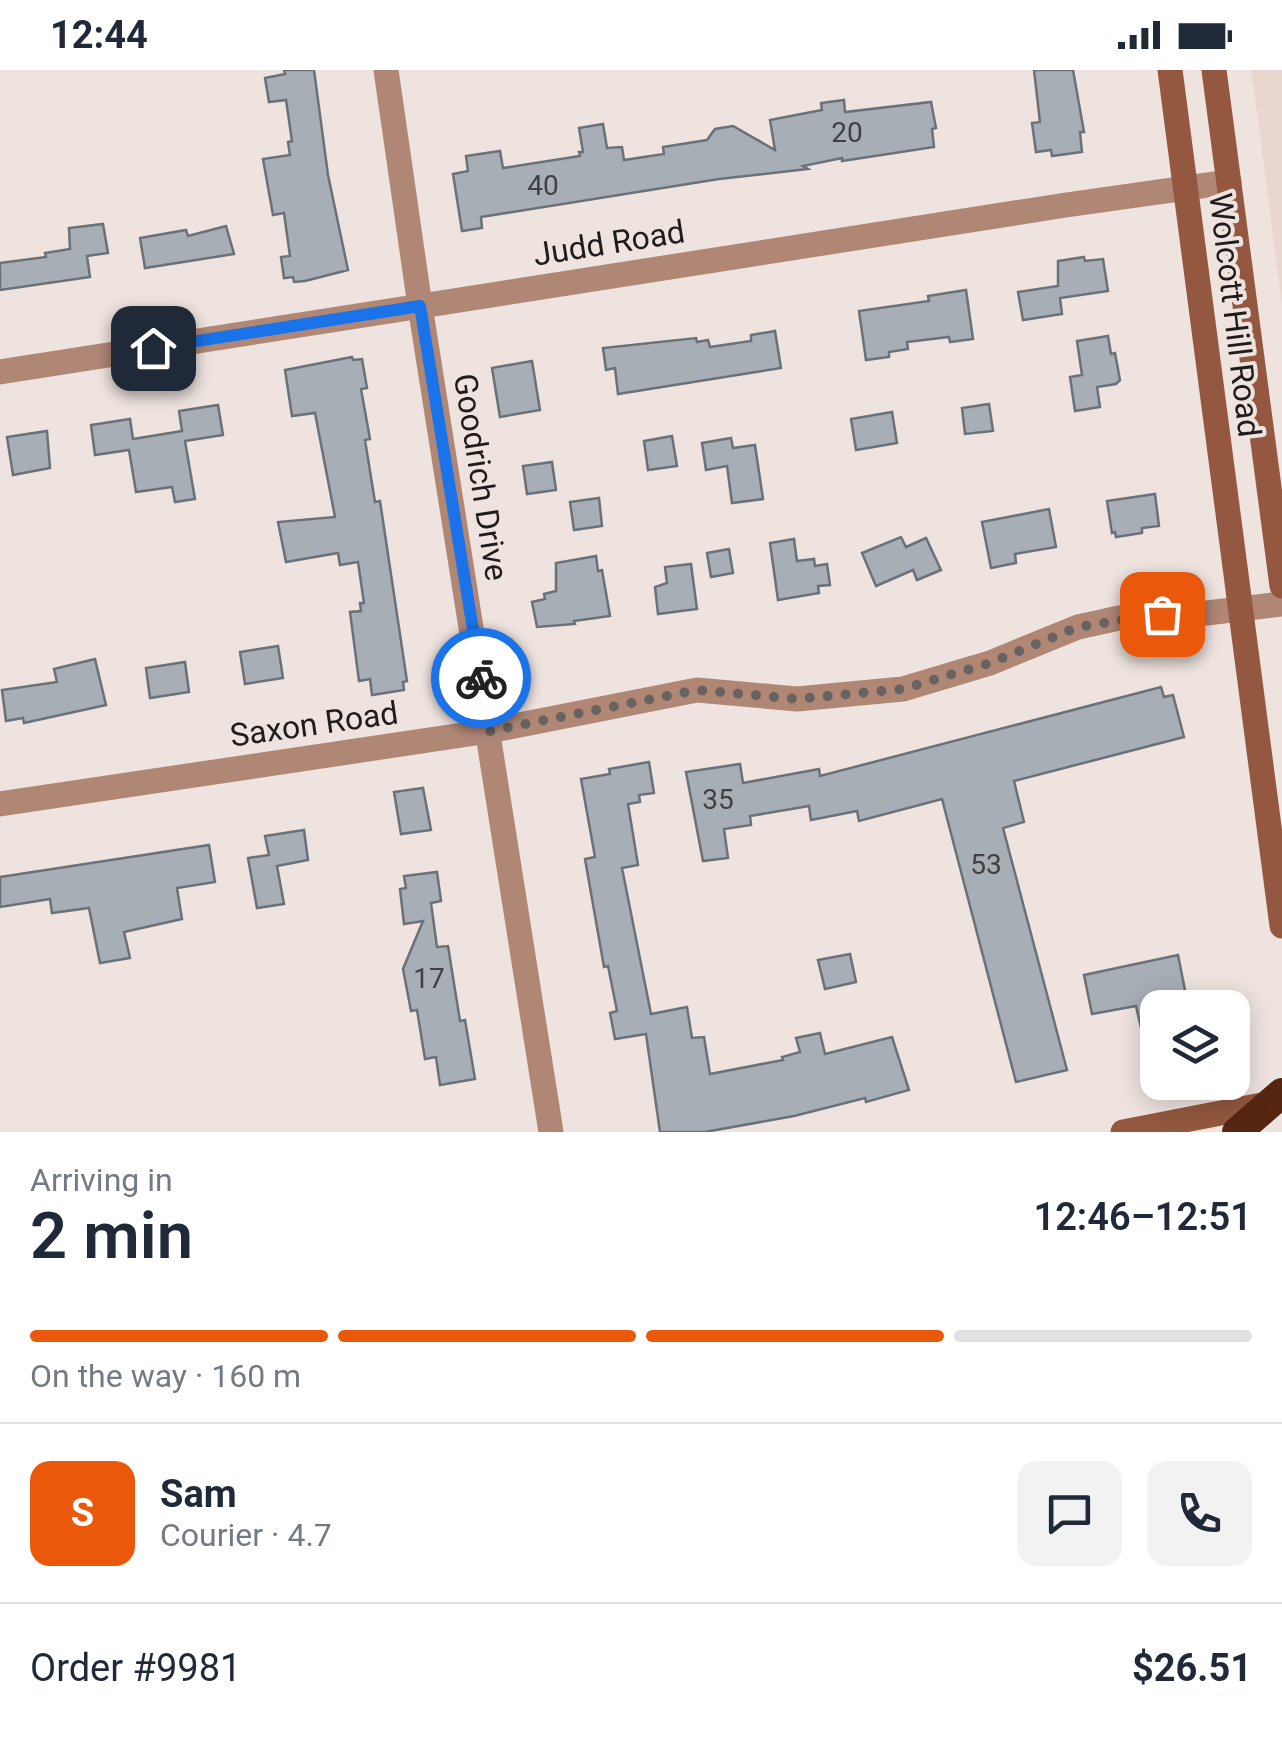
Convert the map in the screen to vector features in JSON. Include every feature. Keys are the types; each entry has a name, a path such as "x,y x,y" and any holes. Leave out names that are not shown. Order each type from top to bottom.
{"highway":[{"path":"1237,1132 1282,1097"}],"main road":[{"name":"Wolcott Hill Road","path":"1170,70 1282,926"},
{"name":"Wolcott Hill Road","path":"1214,70 1282,586"},
{"path":"1124,1132 1282,1097"}],"street":[{"name":"Goodrich Drive","path":"386,70 550,1132"},
{"name":"Judd Road","path":"0,372 1229,182"},
{"name":"Saxon Road","path":"0,804 490,731 697,690 797,699 903,689 990,663 1078,627 1120,618 1282,604"}],"shaded area":[{"path":"1251,70 1282,70 1282,305 1253,82"}],"building":[{"path":"284,70 314,70 328,175 348,270 294,282 293,277 284,278 281,257 290,256 284,213 273,215 263,159 290,155 288,142 292,141 286,100 269,102 265,78 285,74"},
{"path":"1034,70 1073,70 1084,132 1080,132 1082,152 1052,156 1051,150 1036,152 1032,123 1040,122"},
{"path":"844,100 845,112 931,102 936,128 932,129 934,147 842,158 803,166 808,169 719,179 481,217 482,228 462,231 453,174 468,171 466,156 500,151 503,168 580,156 579,152 583,152 579,128 603,124 607,148 622,147 624,160 664,154 663,147 707,140 715,129 733,126 775,150 770,120 822,110 821,103"},
{"path":"103,224 108,253 87,256 90,277 0,290 0,263 46,257 45,253 70,249 69,228"},
{"path":"226,226 234,254 145,268 140,238 186,230 188,236"},
{"path":"1084,257 1085,261 1103,259 1108,291 1060,298 1062,314 1023,320 1018,292 1058,286 1058,261"},
{"path":"966,290 973,339 950,342 949,337 907,342 908,349 866,360 859,311 929,301 928,296"},
{"path":"775,331 781,368 618,394 615,368 606,370 603,348 696,338 697,342 708,340 710,347 751,341 751,335"},
{"path":"1108,336 1120,380 1097,387 1100,407 1075,411 1070,377 1082,375 1077,341"},
{"path":"352,357 362,359 367,388 361,389 370,439 365,440 375,502 380,501 407,681 403,682 404,690 372,695 370,679 359,681 350,612 361,611 360,603 364,603 358,562 340,565 338,553 286,562 278,522 335,517 315,413 292,416 285,370"},
{"path":"532,361 540,410 500,417 492,368"},
{"path":"989,404 993,431 965,434 962,408"},
{"path":"218,405 223,435 185,441 195,499 175,502 172,487 136,492 129,450 95,455 91,425 130,419 133,439 182,431 179,411"},
{"path":"892,412 897,443 856,450 851,419"},
{"path":"47,431 50,468 13,475 7,437"},
{"path":"672,436 677,466 648,470 644,441"},
{"path":"731,438 733,448 755,445 763,499 732,503 727,466 706,470 702,443"},
{"path":"552,462 556,490 527,494 523,466"},
{"path":"1155,494 1159,526 1116,537 1112,533 1107,501"},
{"path":"599,498 602,526 574,530 570,502"},
{"path":"1049,509 1056,547 1015,554 1016,563 991,568 982,522"},
{"path":"901,537 906,547 926,538 941,570 917,580 913,570 876,586 862,553"},
{"path":"794,539 797,561 814,559 815,566 827,564 830,585 818,586 819,593 778,600 770,543"},
{"path":"729,549 733,573 711,577 707,553"},
{"path":"596,556 610,616 537,627 532,602 556,591 556,563"},
{"path":"691,564 697,609 658,614 655,587 667,583 665,567"},
{"path":"278,646 283,678 245,684 240,652"},
{"path":"95,659 106,705 24,723 23,718 6,721 2,690 57,682 54,669"},
{"path":"185,662 189,692 150,698 146,668"},
{"path":"1161,687 1164,697 1173,695 1184,737 1014,781 1024,822 1003,828 1067,1070 1016,1082 942,799 859,821 857,811 811,820 809,806 750,816 751,825 724,829 728,858 703,861 686,772 740,764 743,783 819,769 820,776"},
{"path":"649,762 654,793 639,795 640,802 628,804 638,865 622,868 651,1014 687,1007 692,1038 704,1037 710,1074 783,1060 782,1057 800,1052 796,1038 820,1033 825,1054 892,1037 909,1090 866,1102 865,1098 705,1132 660,1132 646,1034 615,1039 610,1013 617,1011 608,966 604,967 585,859 595,857 581,779"},
{"path":"423,788 431,830 401,834 394,792"},
{"path":"304,830 308,860 277,866 284,904 257,908 248,858 269,855 265,836"},
{"path":"209,845 215,882 177,888 182,919 124,932 130,958 100,963 89,908 52,913 50,899 0,907 0,877"},
{"path":"437,872 441,901 431,903 437,947 448,946 460,1021 465,1020 475,1079 440,1085 436,1057 425,1059 417,1010 411,1011 403,969 423,921 404,924 400,889 406,888 404,876"},
{"path":"850,954 856,982 825,989 818,960"},
{"path":"1178,955 1185,990 1140,990 1140,1024 1136,1006 1092,1014 1084,975"}],"way so far":[{"path":"481,678 490,731 697,690 797,699 903,689 990,663 1078,627 1162,614"}],"route":[{"path":"153,348 420,306 481,678"}]}
